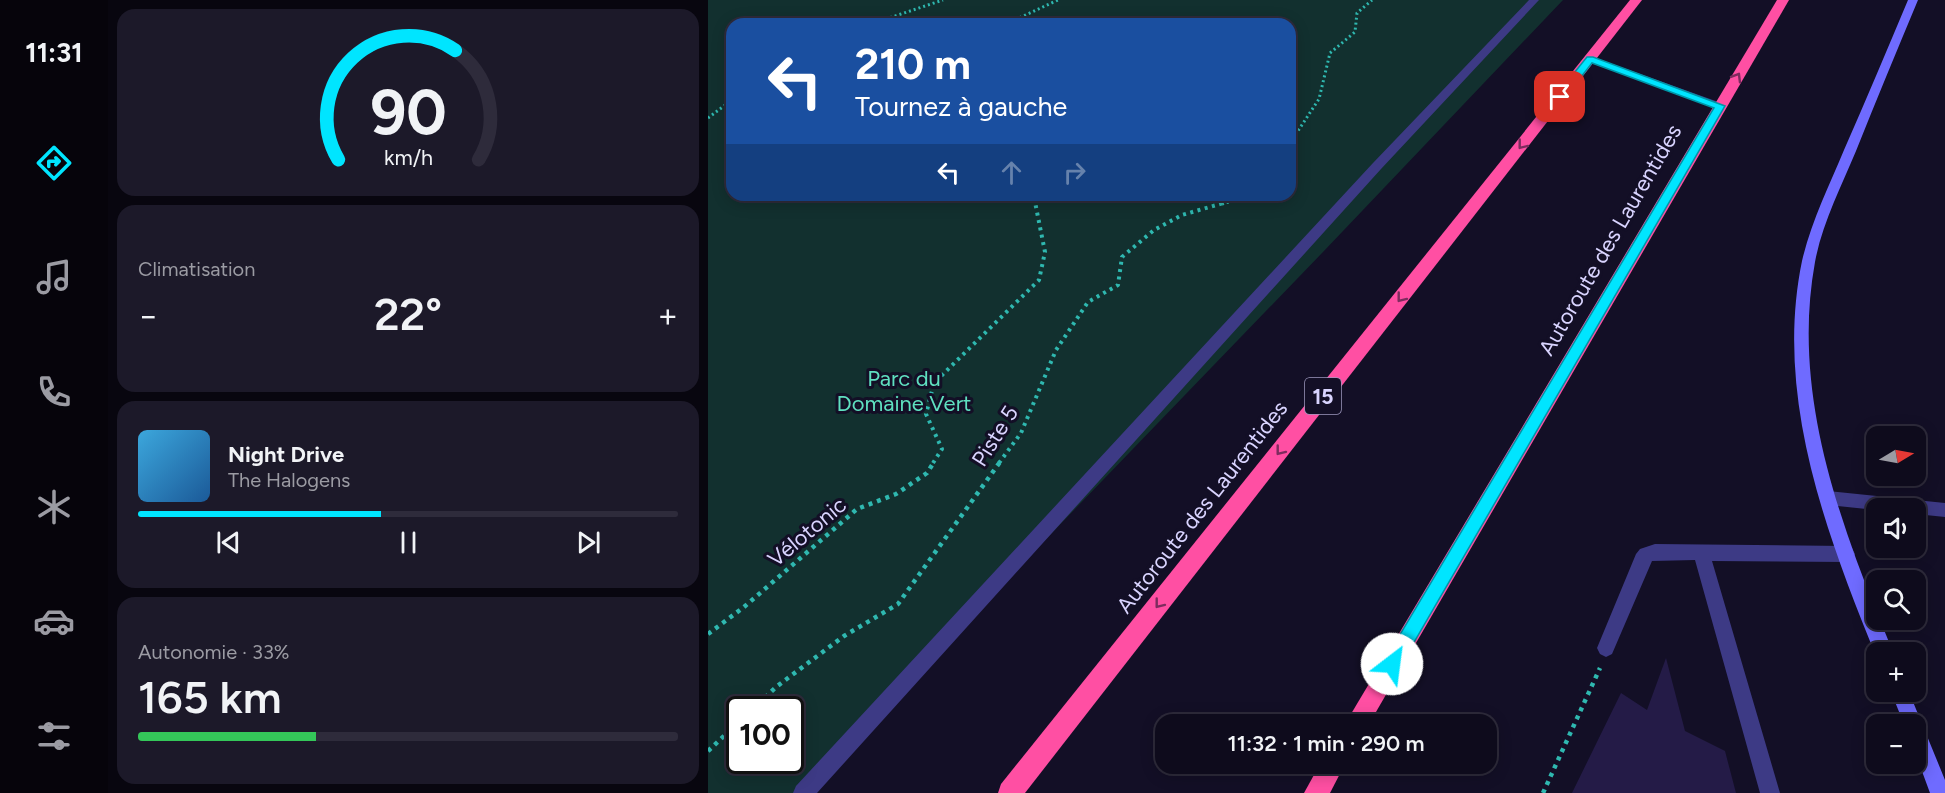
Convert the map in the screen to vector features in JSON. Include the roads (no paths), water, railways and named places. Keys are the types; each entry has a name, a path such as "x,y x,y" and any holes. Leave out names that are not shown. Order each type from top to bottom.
{"highway":[{"name":"Autoroute des Laurentides","path":"1010,793 1636,0"},
{"name":"Autoroute des Laurentides","path":"1362,714 1783,0"},
{"path":"1316,793 1327,774"}],"street":[{"path":"1880,642 1846,554 1814,444 1805,392 1802,338 1806,278 1825,212 1913,0"},
{"path":"1926,757 1940,793"}],"lane":[{"path":"804,793 1377,166 1534,0"},
{"path":"1590,59 1720,106"},
{"path":"1828,498 1945,510"},
{"path":"1606,648 1646,555 1655,552 1846,554"},
{"path":"1701,553 1770,793"}],"park label":[{"name":"Parc du Domaine Vert","path":"904,390"}]}
